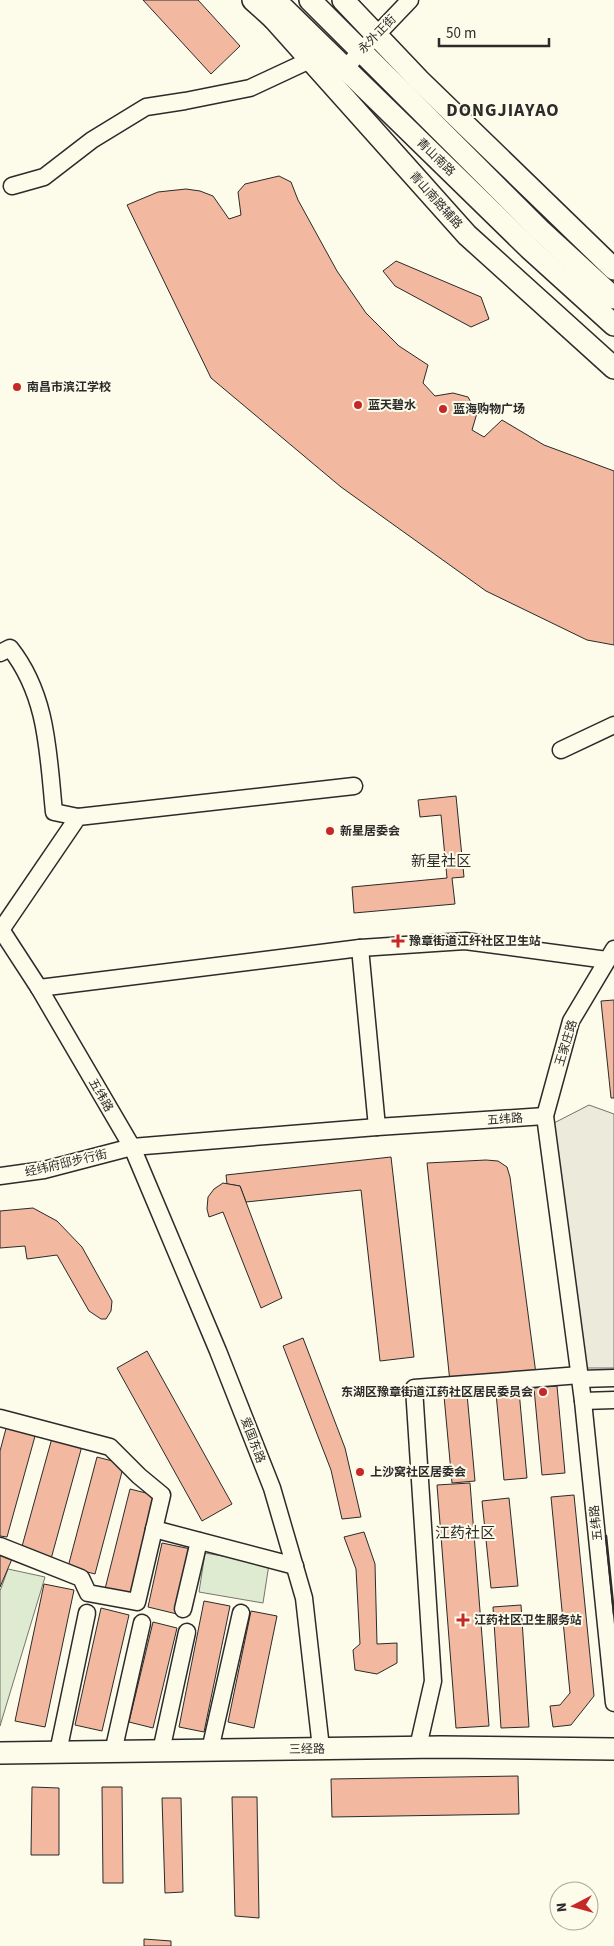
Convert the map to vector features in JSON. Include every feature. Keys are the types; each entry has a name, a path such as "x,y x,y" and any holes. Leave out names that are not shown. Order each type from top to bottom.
{"main road":[{"path":"253,0 274,9"},
{"path":"343,0 419,80 614,269"},
{"name":"青山南路","path":"312,1 540,230 614,298"},
{"name":"青山南路","path":"274,9 298,22 529,248 614,325"},
{"name":"青山南路辅路","path":"274,9 310,60 467,235 614,368"},
{"name":"三经路","path":"0,1753 418,1747 614,1749"}],"street":[{"name":"永外正街","path":"345,68 410,0"},
{"path":"12,186 44,177 92,140 146,107 185,102 250,88 310,60"},
{"path":"0,653 10,648 21,662 40,703 48,740 54,812 78,817 354,786"},
{"path":"561,750 614,725"},
{"path":"1,929 78,817"},
{"name":"五纬路","path":"1,929 132,1147 377,1127 545,1116 583,1401 614,1703"},
{"path":"38,988 360,948 465,941 610,955"},
{"path":"360,948 377,1127"},
{"name":"王家庄路","path":"545,1116 571,1021 610,955"},
{"name":"经纬府邸步行街","path":"0,1176 44,1170 132,1147"},
{"name":"爱国东路","path":"132,1147 218,1351 272,1488 304,1598 320,1748"},
{"path":"418,1747 433,1681 414,1388 580,1377 614,1378"},
{"path":"583,1401 614,1400"},
{"path":"0,1418 110,1446 139,1476 162,1495 137,1602 88,1593 80,1578 0,1546"},
{"path":"154,1529 295,1566"},
{"path":"183,1609 199,1541"},
{"path":"58,1752 87,1612"},
{"path":"210,1750 241,1613"},
{"path":"113,1752 142,1623"},
{"path":"161,1751 187,1632"}],"green space":[{"path":"205,1553 269,1564 263,1603 199,1592"},
{"path":"8,1569 45,1577 0,1726 0,1591"}],"shaded area":[{"path":"589,1105 614,1114 614,1368 585,1368 554,1123"}],"building":[{"path":"143,0 198,0 240,46 211,74"},
{"name":"蓝天碧水","path":"279,176 291,182 298,200 337,271 366,313 399,346 428,365 423,383 435,396 453,393 468,397 477,413 472,430 484,437 502,420 544,445 614,471 614,645 587,640 486,591 341,487 211,378 127,205 158,192 186,189 200,191 213,196 229,219 241,215 238,192 245,184"},
{"path":"396,261 481,297 489,319 471,327 395,286 383,271"},
{"path":"456,796 464,877 452,878 455,904 354,913 352,887 447,878 441,815 420,817 418,800"},
{"path":"614,1000 614,1098 611,1098 601,1001"},
{"path":"391,1157 414,1357 380,1361 361,1190 246,1202 240,1186 227,1184 226,1175"},
{"path":"498,1161 507,1167 510,1177 536,1374 450,1382 427,1163"},
{"path":"223,1183 240,1186 282,1298 261,1308 223,1212 209,1217 207,1209 208,1197 214,1189"},
{"path":"33,1208 57,1221 82,1247 112,1301 111,1311 106,1319 101,1319 89,1311 57,1255 27,1259 25,1246 0,1248 0,1211"},
{"path":"303,1338 345,1448 361,1517 342,1519 331,1470 283,1346"},
{"path":"147,1351 232,1504 202,1521 117,1368"},
{"path":"557,1386 565,1473 542,1475 534,1388"},
{"path":"519,1391 527,1478 504,1480 496,1393"},
{"path":"467,1394 475,1481 452,1483 444,1396"},
{"path":"8,1421 37,1429 7,1537 0,1536 0,1451"},
{"path":"52,1438 82,1446 51,1559 21,1550"},
{"path":"97,1457 124,1464 95,1574 68,1567"},
{"path":"470,1483 489,1726 456,1728 437,1485"},
{"path":"130,1489 158,1496 131,1601 104,1593"},
{"path":"574,1495 594,1696 571,1725 553,1727 550,1706 560,1705 570,1693 551,1497"},
{"path":"509,1498 518,1586 491,1588 482,1501"},
{"path":"364,1532 375,1564 377,1644 397,1643 397,1663 377,1674 355,1670 353,1650 360,1644 356,1569 344,1537"},
{"path":"162,1543 191,1549 177,1614 148,1607"},
{"path":"0,1554 12,1559 0,1587"},
{"path":"44,1584 74,1590 45,1727 15,1721"},
{"path":"204,1601 230,1606 204,1732 179,1727"},
{"path":"521,1605 529,1727 501,1728 493,1607"},
{"path":"101,1608 129,1615 102,1731 75,1725"},
{"path":"251,1611 277,1616 254,1728 228,1722"},
{"path":"153,1622 177,1628 153,1728 129,1722"},
{"path":"518,1776 519,1814 332,1817 331,1779"},
{"path":"32,1787 59,1788 59,1855 31,1855"},
{"path":"102,1787 122,1787 123,1883 103,1883"},
{"path":"232,1797 257,1797 259,1918 235,1916"},
{"path":"162,1798 181,1798 183,1892 165,1893"},
{"path":"144,1939 171,1941 171,1946 144,1946"}],"wall":[{"path":"606,1536 614,1614"}],"place":[{"name":"南昌市滨江学校","path":"17,387"},
{"name":"蓝天碧水","path":"358,405"},
{"name":"蓝海购物广场","path":"443,409"},
{"name":"新星居委会","path":"330,831"},
{"name":"豫章街道江纤社区卫生站","path":"398,941"},
{"name":"东湖区豫章街道江药社区居民委员会","path":"543,1392"},
{"name":"上沙窝社区居委会","path":"360,1472"},
{"name":"江药社区卫生服务站","path":"463,1620"}],"district":[{"name":"DONGJIAYAO","path":"503,110"},
{"name":"新星社区","path":"441,861"},
{"name":"江药社区","path":"465,1533"}]}
